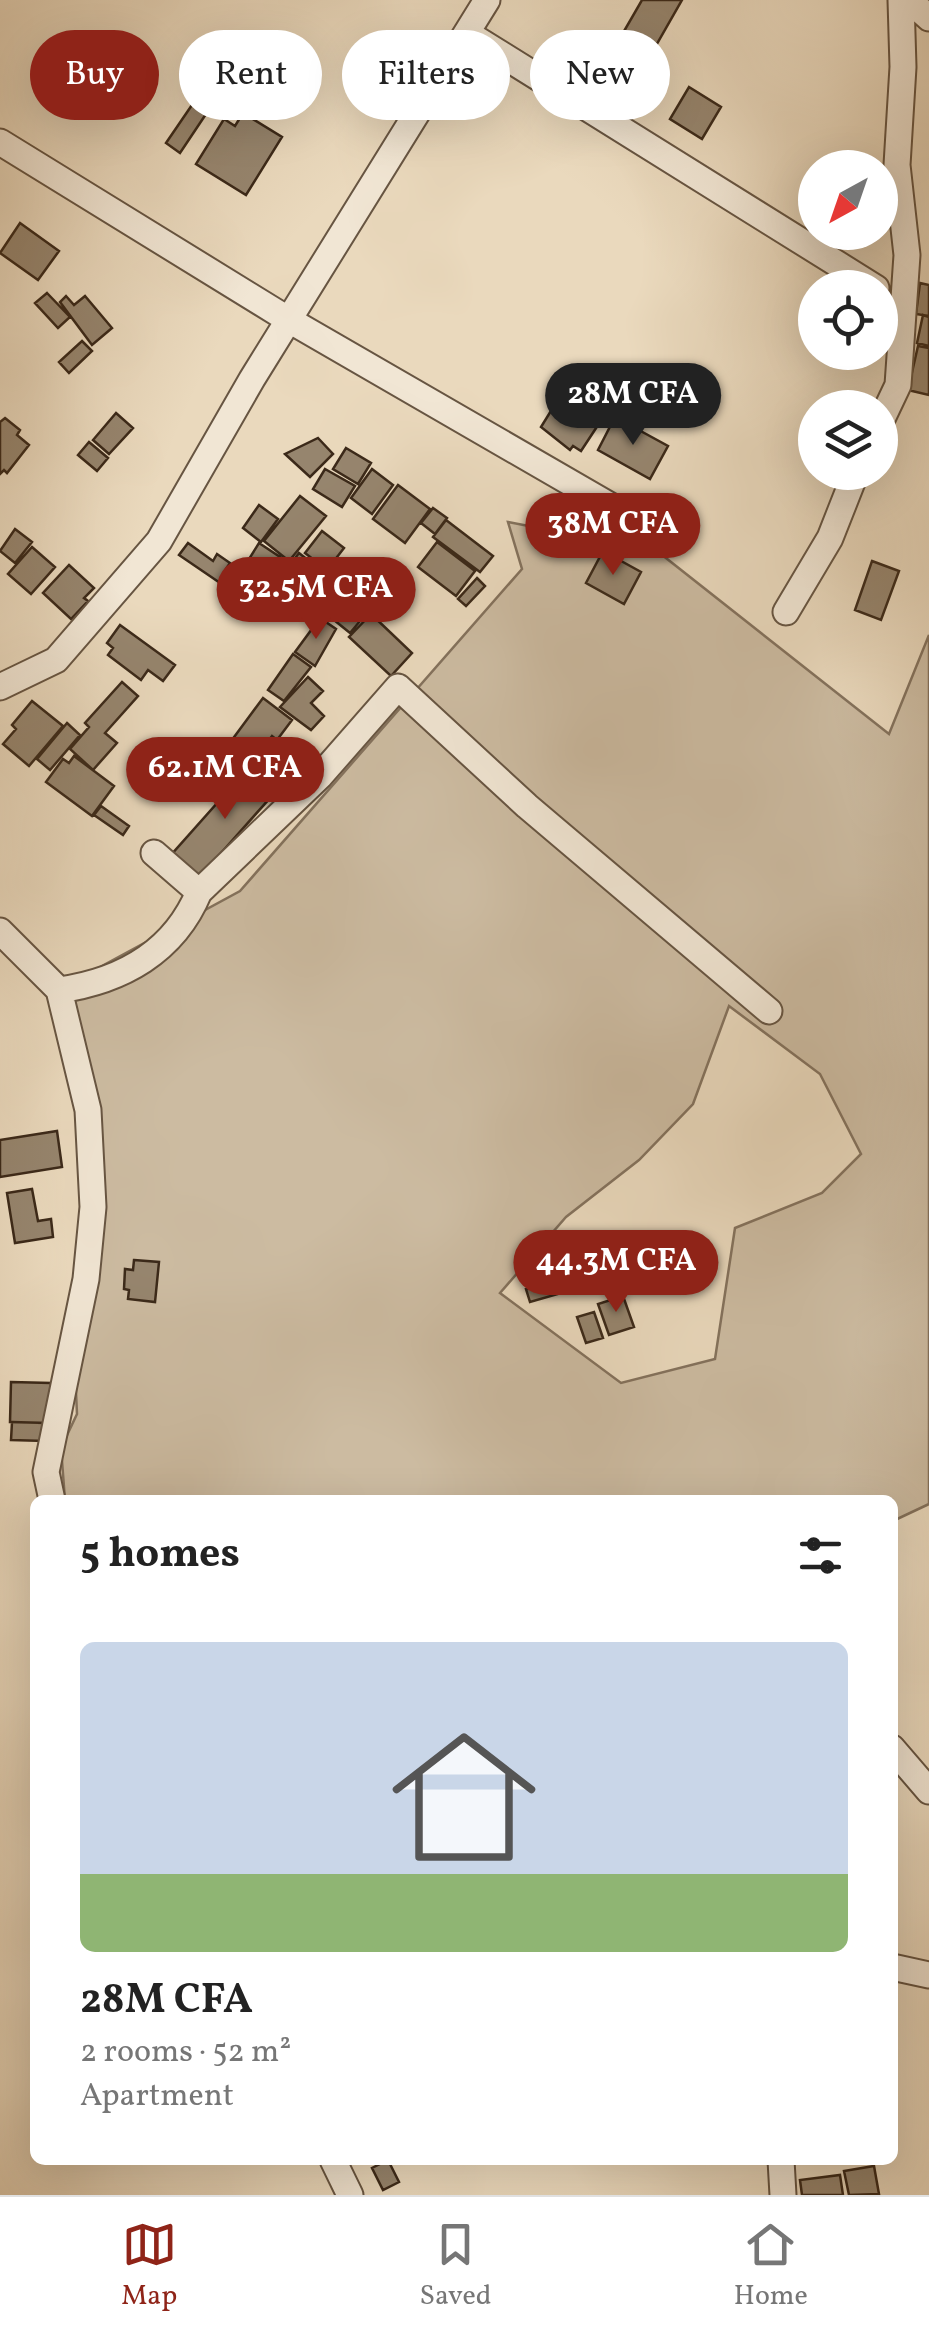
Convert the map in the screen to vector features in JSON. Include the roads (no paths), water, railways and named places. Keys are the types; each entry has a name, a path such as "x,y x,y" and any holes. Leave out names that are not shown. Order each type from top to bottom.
{"street":[{"path":"470,30 488,0"},
{"path":"896,390 908,254 901,220 897,148 903,67 901,0"},
{"path":"910,0 929,18"},
{"path":"510,59 848,270"},
{"path":"0,687 56,660 159,542 289,320 414,120"},
{"path":"0,142 289,320 616,510"},
{"path":"898,301 903,304"},
{"path":"786,612 830,538 849,490"},
{"path":"59,990 94,983 154,956 192,910 200,892 320,776 398,687 526,806 768,1011"},
{"path":"154,853 200,892"},
{"path":"0,931 59,990 88,1110 94,1207 86,1278 46,1472 51,1495"},
{"path":"898,1755 929,1791"},
{"path":"898,1968 929,1975"},
{"path":"336,2165 350,2195"},
{"path":"781,2165 783,2195"}]}
